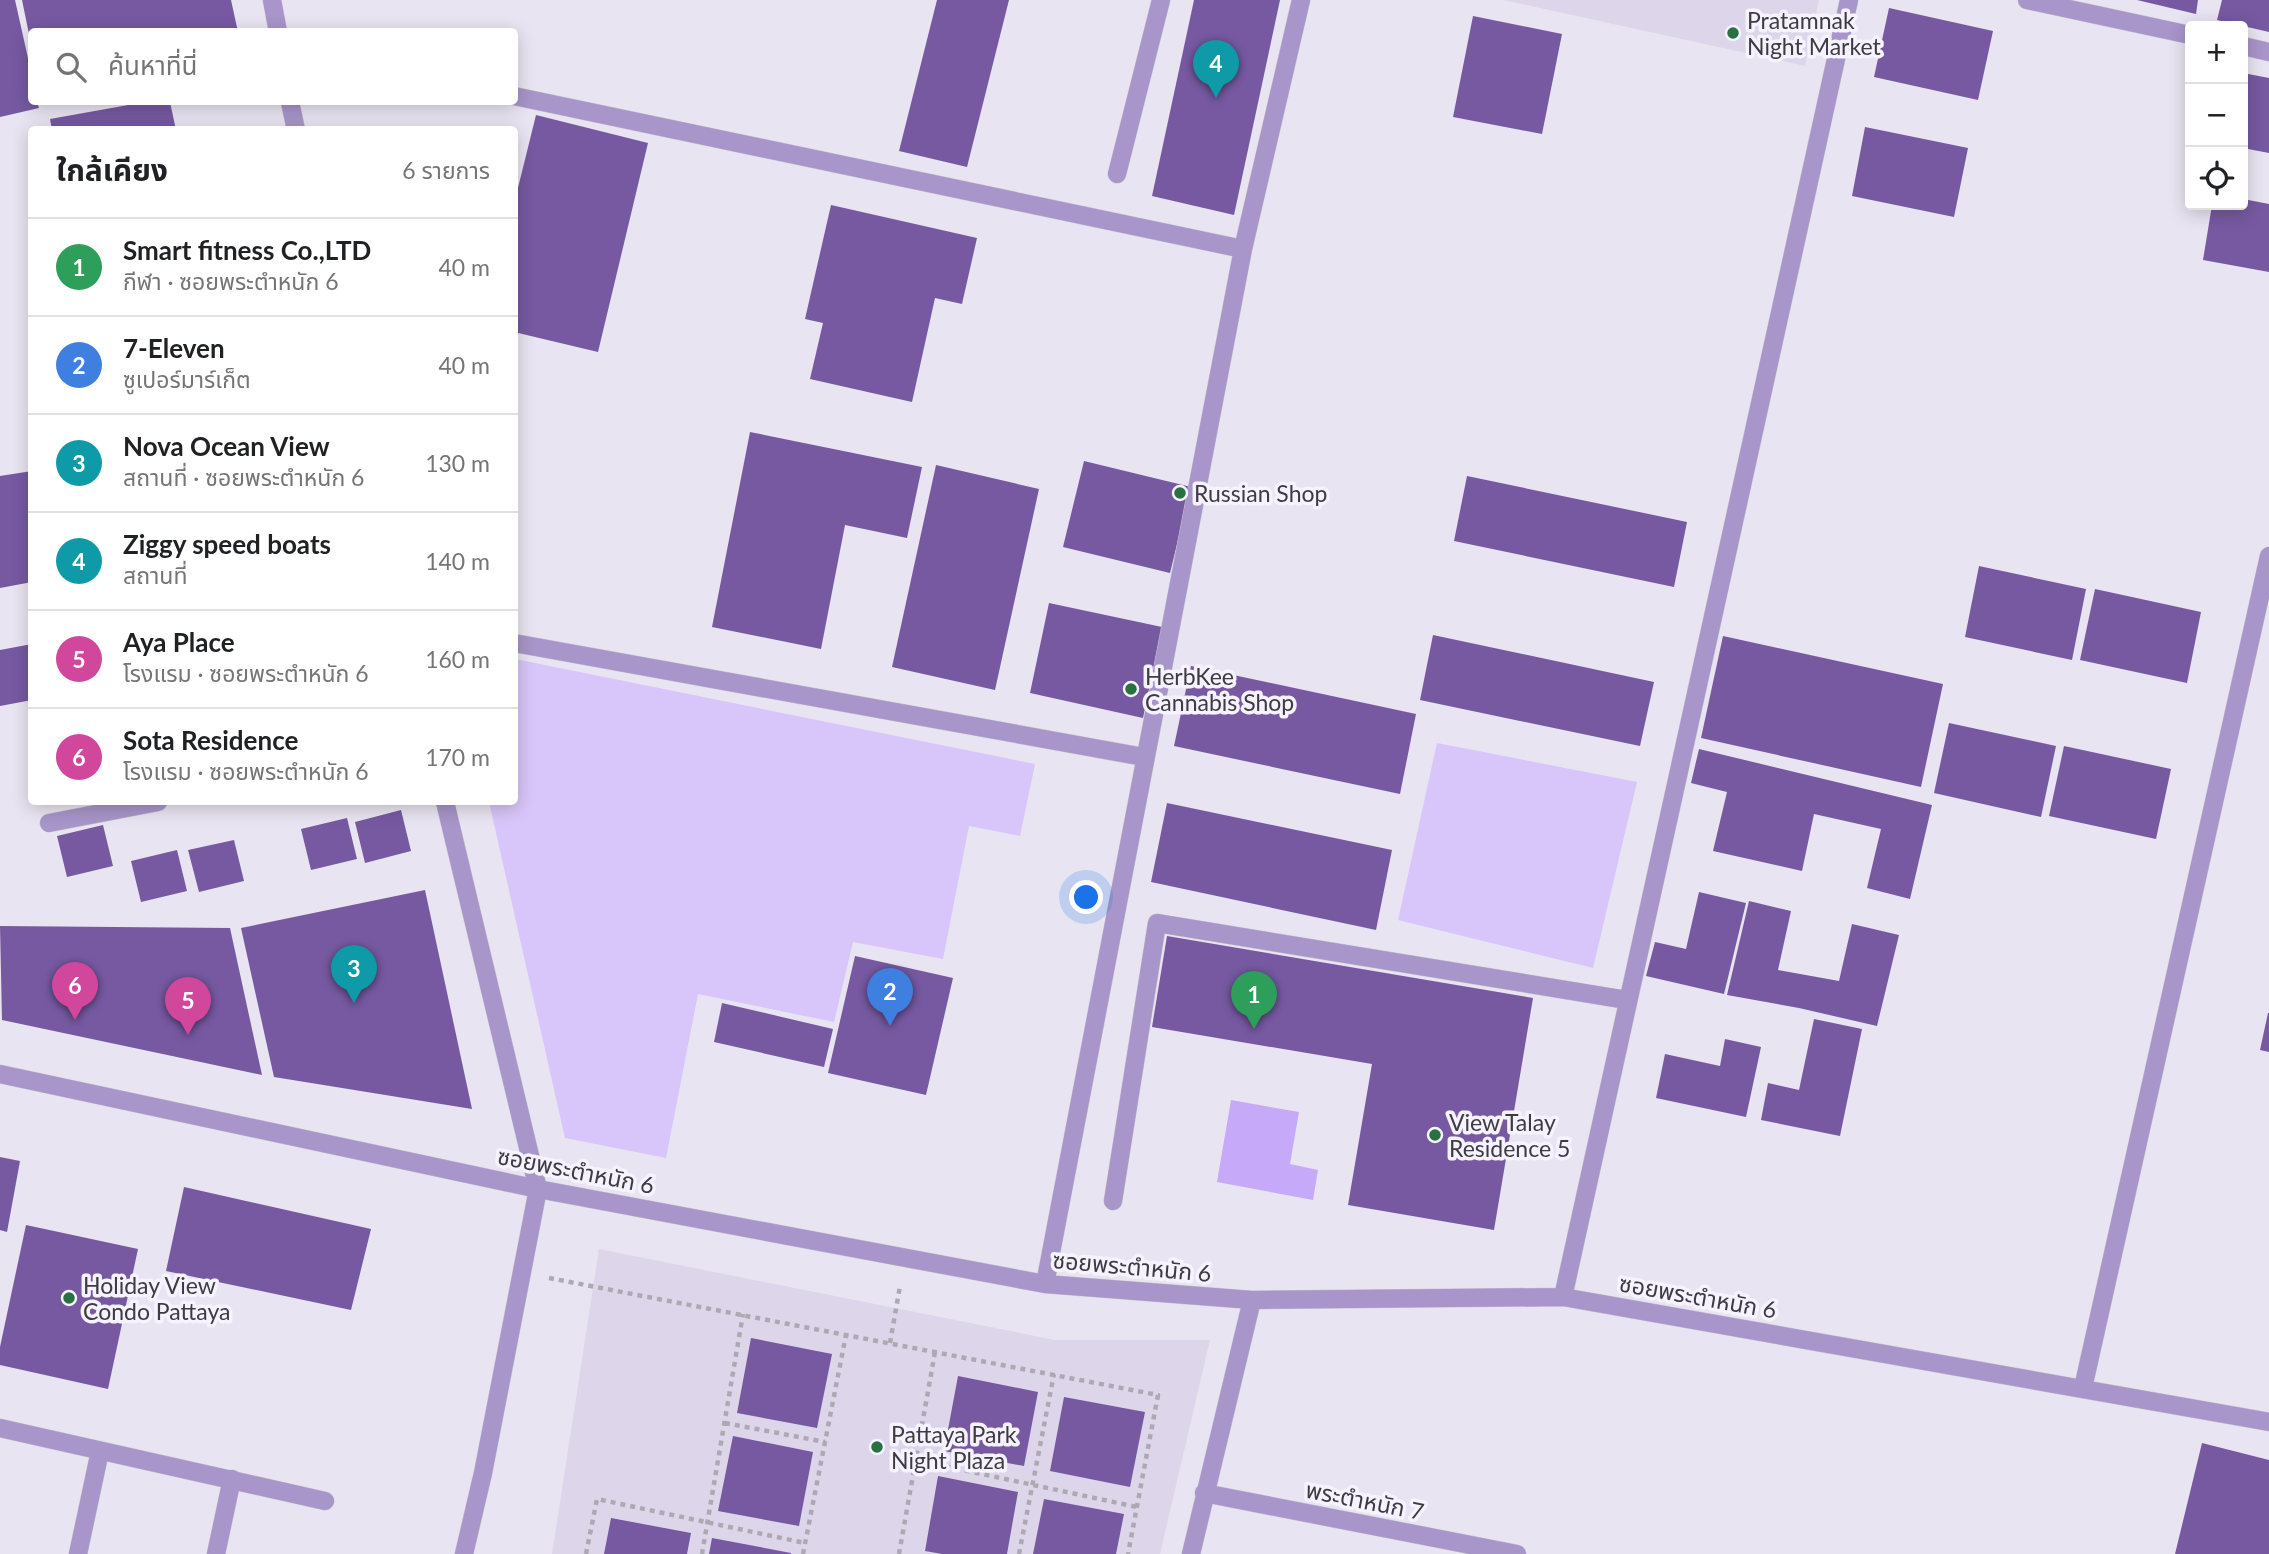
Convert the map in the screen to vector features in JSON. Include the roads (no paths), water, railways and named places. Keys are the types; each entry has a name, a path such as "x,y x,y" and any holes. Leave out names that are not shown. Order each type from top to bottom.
{"street":[{"path":"272,0 277,28"},
{"path":"1117,174 1161,0"},
{"path":"1045,1284 1243,249 1301,0"},
{"path":"1563,1297 1849,0"},
{"path":"2027,0 2185,34"},
{"path":"2248,47 2269,52"},
{"path":"518,97 1243,249"},
{"path":"291,105 295,126"},
{"path":"2083,1388 2269,556"},
{"path":"518,644 1144,757"},
{"path":"49,823 142,805"},
{"path":"446,805 538,1189 483,1474 464,1554"},
{"path":"1113,1201 1157,923 1627,1000"},
{"name":"ซอยพระตำหนัก 6","path":"0,1074 538,1189 1045,1284 1252,1300 1563,1297 2269,1422"},
{"path":"1191,1554 1252,1300"},
{"path":"0,1428 325,1501"},
{"path":"78,1554 100,1451"},
{"path":"216,1554 232,1479"},
{"name":"พระตำหนัก 7","path":"1204,1493 1517,1554"}],"place":[{"name":"Pratamnak Night Market","path":"1733,33"},
{"name":"Ziggy speed boats","path":"1216,98"},
{"name":"Russian Shop","path":"1180,493"},
{"name":"HerbKee Cannabis Shop","path":"1131,689"},
{"name":"Nova Ocean View","path":"354,1003"},
{"name":"Sota Residence","path":"75,1020"},
{"name":"7-Eleven","path":"890,1026"},
{"name":"Smart fitness Co.,LTD","path":"1254,1029"},
{"name":"Aya Place","path":"188,1035"},
{"name":"View Talay Residence 5","path":"1435,1135"},
{"name":"Holiday View Condo Pattaya","path":"69,1298"},
{"name":"Pattaya Park Night Plaza","path":"877,1447"}]}
